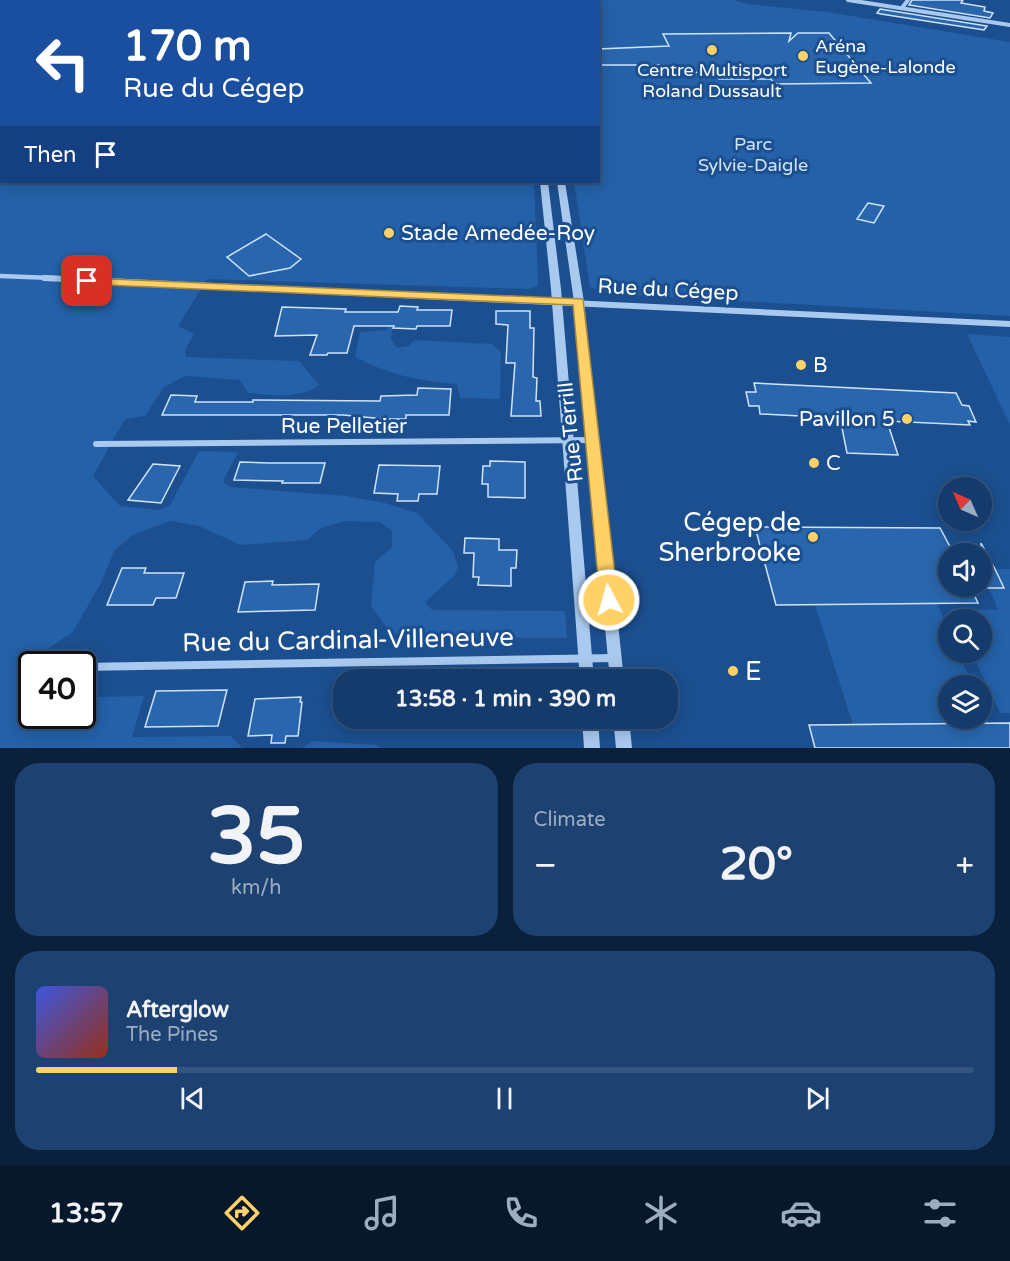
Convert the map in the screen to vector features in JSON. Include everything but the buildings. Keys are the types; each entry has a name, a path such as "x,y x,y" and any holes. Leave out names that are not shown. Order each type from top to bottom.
{"street":[{"path":"848,0 1010,25"},
{"path":"902,8 908,0"},
{"name":"Rue Terrill","path":"544,183 557,301 586,669"},
{"name":"Rue Terrill","path":"561,183 579,302 616,669"},
{"name":"Rue du Cégep","path":"0,276 1010,324"},
{"name":"Rue Pelletier","path":"96,444 593,440"},
{"name":"Rue du Cardinal-Villeneuve","path":"96,667 615,658"},
{"path":"591,729 592,748"},
{"path":"622,729 624,748"}],"green space":[{"name":"Parc Sylvie-Daigle","path":"600,0 734,0 747,4 827,12 1010,42 1010,316 611,294 590,287 574,183 600,183"},
{"path":"0,183 534,183 538,285 530,289 207,279 178,326 194,334 185,350 186,357 299,361 319,385 295,394 266,395 248,393 240,380 185,376 164,387 145,416 125,419 93,476 120,506 159,510 170,505 199,451 238,452 223,481 230,487 346,496 385,503 417,513 452,550 458,567 455,575 425,602 432,610 565,611 567,638 420,638 390,632 371,606 375,562 392,547 392,531 380,522 345,521 321,528 307,540 241,545 199,526 170,521 133,535 114,551 101,583 73,632 44,651 18,651 18,729 96,729 97,697 144,696 132,737 231,736 242,748 0,748"},
{"path":"393,323 391,339 397,348 409,346 414,340 492,344 501,352 500,399 460,398 457,384 404,376 355,357 360,332 385,330"},
{"path":"967,334 1010,337 1010,425"},
{"path":"995,569 1010,569 1010,713 1000,713 992,696 992,675 982,675 977,663 992,663 992,610 998,610 992,595 992,588 1004,588"},
{"path":"937,603 940,609 938,663 963,663 968,675 938,675 938,724 853,725 815,605"},
{"path":"312,741 376,745 379,748 302,748"}],"place":[{"name":"Centre Multisport Roland Dussault","path":"712,50"},
{"name":"Aréna Eugène-Lalonde","path":"803,56"},
{"name":"Stade Amedée-Roy","path":"389,233"},
{"name":"B","path":"801,365"},
{"name":"Pavillon 5","path":"907,419"},
{"name":"C","path":"814,463"},
{"name":"Cégep de Sherbrooke","path":"813,537"},
{"name":"E","path":"733,671"}],"route":[{"path":"87,281 579,302 609,600"}]}
